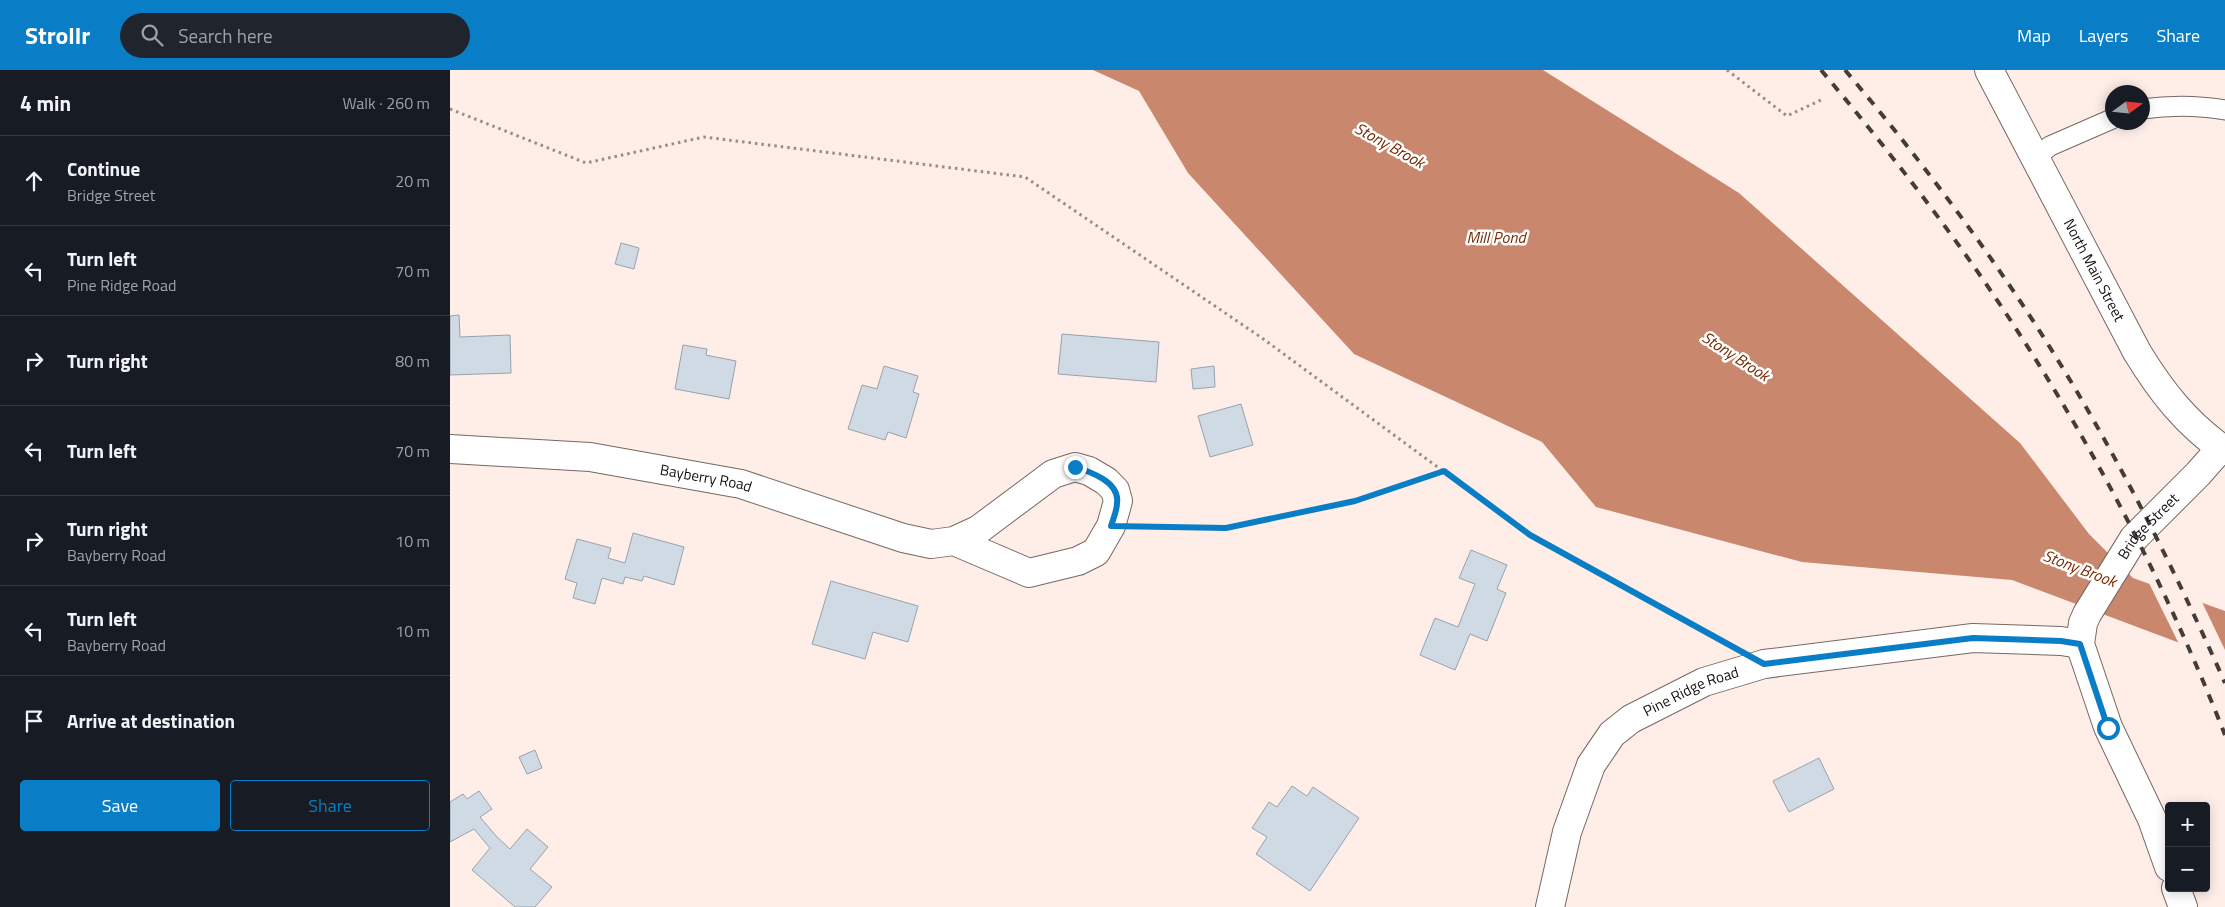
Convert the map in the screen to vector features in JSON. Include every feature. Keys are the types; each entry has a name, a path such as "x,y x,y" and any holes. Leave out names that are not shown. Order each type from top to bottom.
{"street":[{"name":"North Main Street","path":"1989,70 2132,344 2156,384 2177,410 2223,450"},
{"name":"Bayberry Road","path":"450,449 590,456 741,484 903,538 931,544 954,541 978,530 1053,474 1075,467 1089,471 1106,481 1115,490 1118,502 1111,526 1096,552 1078,561 1029,573 954,541"},
{"name":"Bridge Street","path":"2165,856 2152,819 2108,728 2080,644 2083,623 2134,538 2223,450"},
{"name":"Pine Ridge Road","path":"1550,907 1567,832 1591,765 1612,734 1631,718 1704,682 1764,664 1973,638 2061,641 2080,644"},
{"path":"2177,892 2183,907"}],"lane":[{"path":"2150,108 2192,106 2225,110"},
{"path":"2036,158 2050,146 2105,122"}],"path":[{"path":"1727,70 1787,116 1823,99"},
{"path":"450,109 586,163 704,137 1025,177 1262,338 1530,535 1764,664"},
{"path":"1111,526 1226,528 1355,501 1444,471"}],"water":[{"name":"Mill Pond","path":"1093,70 1543,70 1739,193 2020,443 2089,534 2133,578 2225,611 2225,660 2012,580 1802,562 1596,507 1542,442 1354,354 1188,173 1139,91"}],"pier":[{"path":"2148,581 2201,600 2225,650 2225,662 2180,646"}],"building":[{"path":"621,243 639,248 634,269 615,264"},
{"path":"459,315 460,337 510,335 511,373 450,375 450,316"},
{"path":"1062,334 1159,342 1156,382 1058,374"},
{"path":"683,345 707,349 706,355 736,361 729,399 675,389"},
{"path":"884,366 918,376 913,392 919,394 906,438 888,432 885,440 848,429 862,385 877,389"},
{"path":"1214,366 1215,387 1193,389 1191,369"},
{"path":"1241,404 1253,445 1210,457 1198,416"},
{"path":"633,533 684,547 674,585 644,576 642,581 625,577 623,584 602,578 595,604 573,598 577,583 565,579 577,539 611,548 608,558 625,563"},
{"path":"1471,550 1507,565 1497,589 1506,593 1487,641 1470,634 1455,670 1420,655 1435,618 1458,627 1475,584 1459,578"},
{"path":"831,581 918,606 908,642 873,632 865,659 812,644"},
{"path":"535,750 542,768 527,774 519,757"},
{"path":"1819,758 1834,789 1789,812 1773,781"},
{"path":"1292,786 1307,796 1313,787 1359,818 1310,891 1256,854 1267,837 1252,828 1269,802 1277,807"},
{"path":"479,791 492,809 480,817 510,849 527,829 548,847 530,869 552,887 535,907 515,907 472,870 490,848 474,829 450,842 450,802 463,794 467,799"}],"railway":[{"path":"1821,70 1861,118 1957,243 2048,379 2114,494 2144,554 2200,674 2225,735"},
{"path":"1845,70 1911,151 1994,263 2074,386 2154,532 2225,683"}],"route":[{"path":"1075,467 1089,471 1106,481 1115,490 1118,502 1111,526 1226,528 1355,501 1444,471 1530,535 1764,664 1973,638 2061,641 2080,644 2108,728"}],"water label":[{"name":"Stony Brook","path":"1390,145"},
{"name":"Stony Brook","path":"1736,356"},
{"name":"Stony Brook","path":"2080,568"}]}
